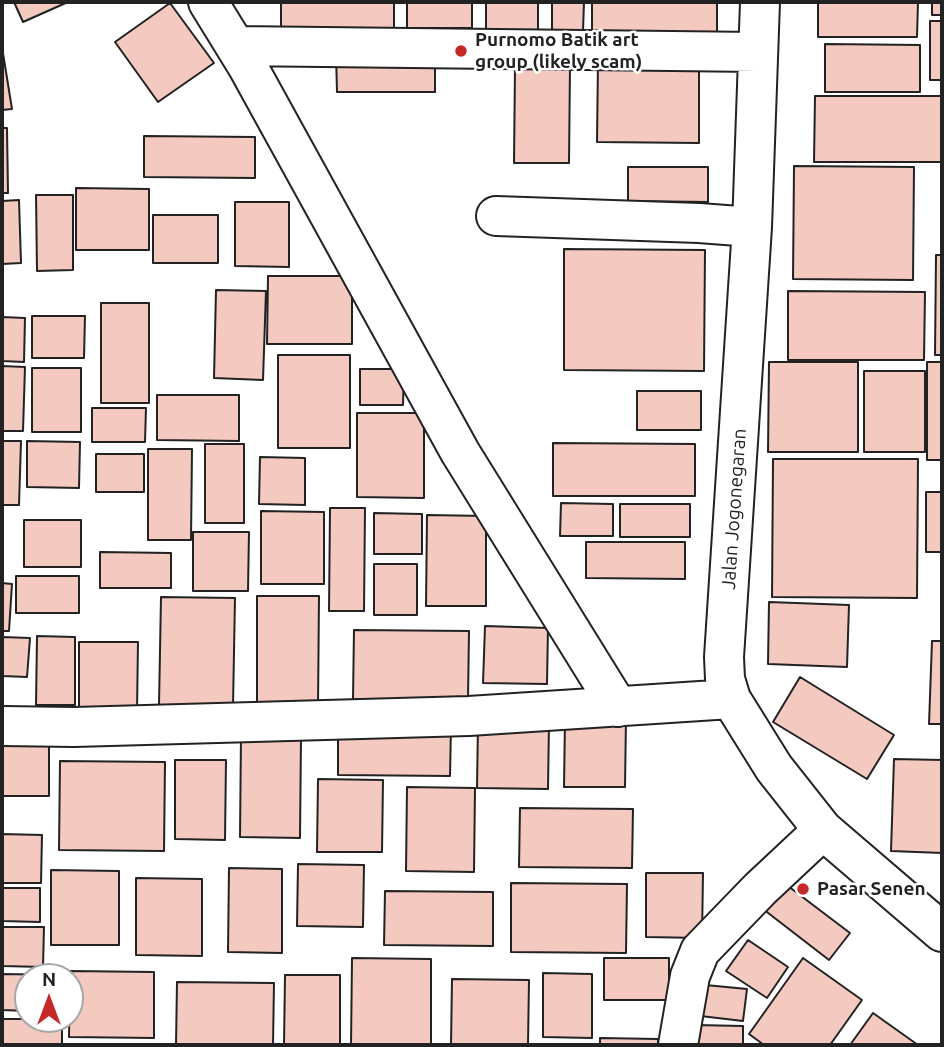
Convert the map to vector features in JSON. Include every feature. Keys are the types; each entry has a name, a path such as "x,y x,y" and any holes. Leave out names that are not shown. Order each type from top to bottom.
{"street":[{"path":"208,2 236,46 460,452 618,707"},
{"name":"Jalan Jogonegaran","path":"760,2 752,227 724,657 725,679 731,699 774,768 823,830 942,932"},
{"path":"236,46 758,52"},
{"path":"496,216 752,227"},
{"path":"2,726 74,727 456,716 731,699"},
{"path":"678,1045 691,975 700,951 760,889 823,830"}],"building":[{"path":"14,2 68,2 23,22"},
{"path":"281,2 394,2 394,32 281,32"},
{"path":"407,2 472,2 472,28 407,28"},
{"path":"486,2 538,2 538,31 486,31"},
{"path":"552,2 584,2 583,31 552,31"},
{"path":"592,2 717,2 717,39 592,39"},
{"path":"818,2 918,2 917,37 818,37"},
{"path":"932,2 942,2 942,15 932,15"},
{"path":"170,3 214,63 158,102 115,42"},
{"path":"930,21 942,21 942,80 930,80"},
{"path":"825,44 920,45 920,92 825,92"},
{"path":"2,47 12,109 2,110"},
{"path":"435,53 435,92 337,92 336,54"},
{"path":"598,61 699,61 699,143 597,142"},
{"path":"515,66 570,66 569,163 514,163"},
{"path":"815,96 942,96 942,162 814,162"},
{"path":"2,128 7,128 8,193 2,193"},
{"path":"144,136 255,137 255,178 144,177"},
{"path":"794,166 914,167 913,280 793,279"},
{"path":"628,167 708,167 708,202 628,201"},
{"path":"76,188 149,189 149,250 76,250"},
{"path":"36,195 73,195 73,270 37,271"},
{"path":"19,200 21,263 2,264 2,201"},
{"path":"235,202 289,202 289,267 235,266"},
{"path":"153,215 218,215 218,263 153,263"},
{"path":"564,249 705,250 704,371 564,370"},
{"path":"936,255 942,255 942,355 935,355"},
{"path":"268,276 352,276 352,344 267,344"},
{"path":"216,290 266,291 263,380 214,378"},
{"path":"788,291 925,292 924,360 788,360"},
{"path":"101,303 149,303 149,403 101,403"},
{"path":"32,316 85,316 84,358 32,358"},
{"path":"2,317 25,318 24,362 2,361"},
{"path":"278,355 350,355 350,448 278,448"},
{"path":"769,362 858,362 858,452 768,452"},
{"path":"927,362 942,362 942,460 927,460"},
{"path":"2,366 25,367 23,431 2,431"},
{"path":"32,368 81,368 81,432 32,432"},
{"path":"360,369 404,369 403,405 360,405"},
{"path":"864,371 925,371 925,452 864,452"},
{"path":"637,391 701,391 701,430 637,430"},
{"path":"157,395 239,395 239,441 157,440"},
{"path":"92,408 146,408 145,442 92,442"},
{"path":"357,413 424,413 424,498 357,497"},
{"path":"2,441 21,441 19,505 2,505"},
{"path":"27,441 80,442 79,488 27,487"},
{"path":"553,443 695,444 695,496 553,496"},
{"path":"205,444 244,444 244,523 205,523"},
{"path":"148,449 192,449 191,540 148,540"},
{"path":"96,454 144,454 144,492 96,492"},
{"path":"260,457 305,458 305,505 259,504"},
{"path":"773,459 918,459 917,598 772,597"},
{"path":"926,492 942,492 942,552 926,552"},
{"path":"561,503 613,504 613,536 560,536"},
{"path":"620,504 690,504 690,537 620,537"},
{"path":"330,508 365,508 364,611 329,611"},
{"path":"261,511 324,512 324,584 261,584"},
{"path":"374,513 422,514 422,554 374,554"},
{"path":"427,515 486,516 486,606 426,606"},
{"path":"24,520 81,520 81,567 24,567"},
{"path":"193,532 249,532 248,591 193,591"},
{"path":"586,542 685,542 685,579 586,578"},
{"path":"100,552 171,553 171,588 100,588"},
{"path":"374,564 417,564 417,615 374,615"},
{"path":"16,576 79,576 79,613 16,613"},
{"path":"2,583 12,584 9,631 2,631"},
{"path":"257,596 319,596 318,707 257,707"},
{"path":"161,597 235,598 233,706 159,705"},
{"path":"769,602 849,605 847,667 768,664"},
{"path":"485,626 548,628 547,684 483,683"},
{"path":"354,630 469,631 468,700 353,699"},
{"path":"37,636 75,637 75,705 36,705"},
{"path":"2,637 30,638 27,677 2,676"},
{"path":"932,641 942,641 942,724 929,724"},
{"path":"79,642 138,642 137,712 79,711"},
{"path":"800,677 894,735 867,779 773,722"},
{"path":"565,718 626,718 625,787 564,787"},
{"path":"478,722 549,723 548,789 477,788"},
{"path":"338,725 451,726 450,776 338,775"},
{"path":"2,733 49,734 49,796 2,796"},
{"path":"241,735 301,736 300,838 240,837"},
{"path":"894,759 942,760 942,853 891,851"},
{"path":"175,760 226,760 225,840 175,839"},
{"path":"60,761 165,762 164,851 59,850"},
{"path":"318,779 383,780 382,852 317,852"},
{"path":"407,787 475,788 474,872 406,871"},
{"path":"520,808 633,809 632,868 519,867"},
{"path":"2,834 42,835 41,883 2,883"},
{"path":"298,864 364,865 363,927 297,926"},
{"path":"229,868 282,869 282,953 228,952"},
{"path":"51,870 119,871 119,945 51,945"},
{"path":"646,873 703,873 702,938 646,937"},
{"path":"136,878 202,879 202,956 136,955"},
{"path":"511,883 627,884 626,953 511,952"},
{"path":"784,883 850,933 829,960 763,909"},
{"path":"2,888 40,888 40,922 2,921"},
{"path":"385,891 493,892 493,946 384,945"},
{"path":"2,927 44,927 43,963 14,963 14,966 2,966"},
{"path":"748,940 788,967 767,998 726,971"},
{"path":"352,958 431,959 431,1045 351,1045"},
{"path":"604,958 669,958 669,1000 604,1000"},
{"path":"803,958 862,1000 830,1045 764,1045 749,1034"},
{"path":"84,971 154,972 154,1038 69,1037 69,1033 84,1033"},
{"path":"543,973 592,974 592,1038 543,1037"},
{"path":"2,974 14,974 14,1010 2,1010"},
{"path":"285,975 340,975 340,1045 284,1045"},
{"path":"452,979 529,980 528,1045 451,1045"},
{"path":"177,982 274,983 273,1045 176,1045"},
{"path":"695,984 747,989 743,1021 692,1015"},
{"path":"873,1013 918,1045 850,1045"},
{"path":"2,1019 14,1019 14,1033 62,1033 62,1045 2,1045"},
{"path":"695,1025 743,1026 743,1045 694,1045"},
{"path":"600,1038 658,1039 658,1045 600,1045"}],"place":[{"name":"Purnomo Batik art group (likely scam)","path":"461,51"},
{"name":"Pasar Senen","path":"803,889"}]}
